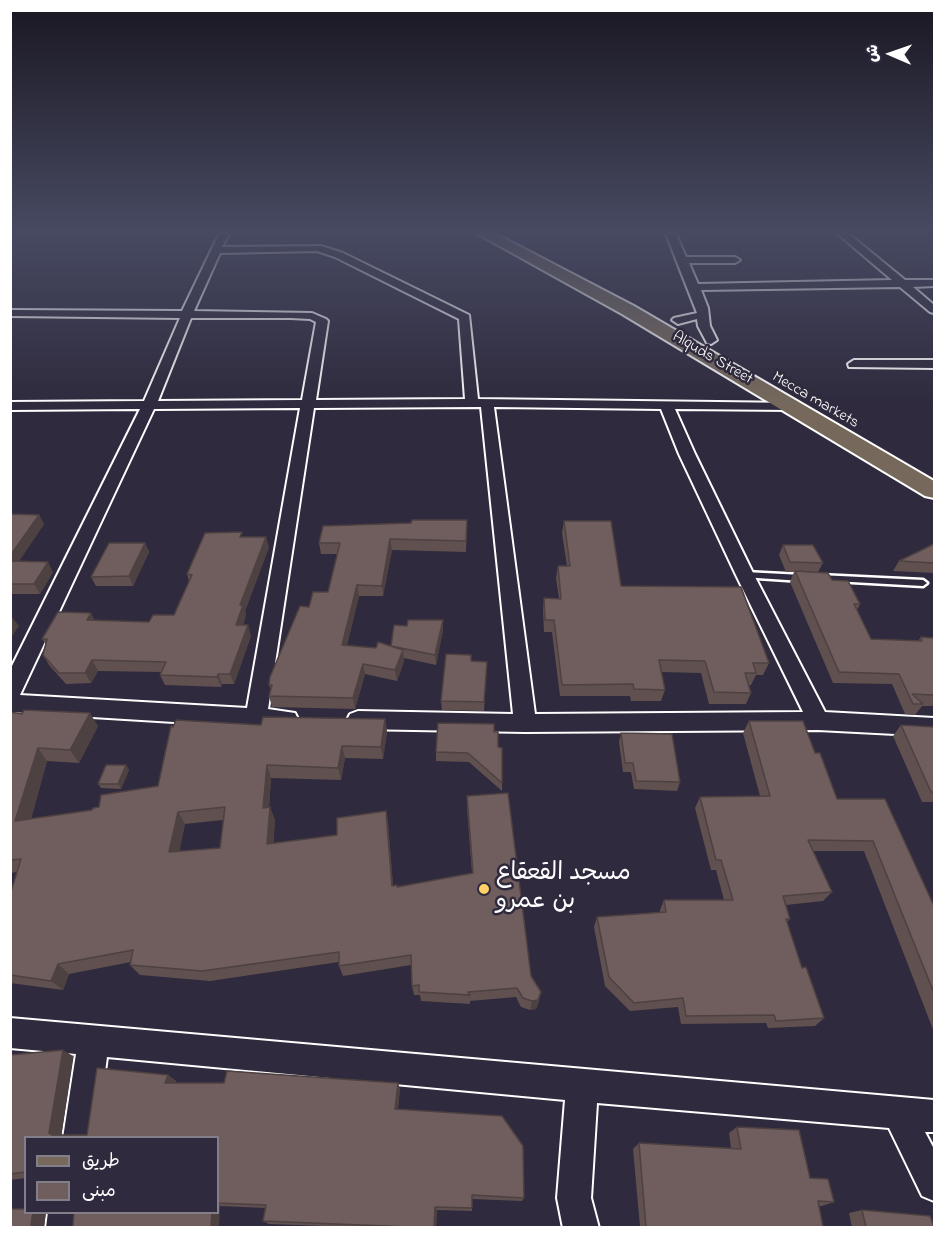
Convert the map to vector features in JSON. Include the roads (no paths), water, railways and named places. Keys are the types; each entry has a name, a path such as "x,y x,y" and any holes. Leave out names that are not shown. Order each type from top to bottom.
{"main road":[{"name":"Alquds Street","path":"594,292 934,491"},
{"name":"Mecca markets","path":"620,292 678,320 934,470"}],"street":[{"path":"10,693 149,405 197,292"},
{"path":"414,292 465,317 480,404 525,723"},
{"path":"695,292 704,326 711,340"},
{"path":"912,292 934,310"},
{"path":"10,314 302,316 322,321 256,718"},
{"path":"678,320 702,315"},
{"path":"854,364 934,364"},
{"path":"10,406 480,404 792,406"},
{"path":"667,405 687,454 745,576 818,721"},
{"path":"10,703 302,719"},
{"path":"338,719 525,723 818,721 934,727"},
{"path":"10,1033 934,1116"},
{"path":"79,1136 94,1040"},
{"path":"581,1227 574,1198 582,1086"},
{"path":"899,1114 934,1184"}],"lane":[{"path":"745,576 923,583"}],"place":[{"name":"مسجد القعقاع بن عمرو","path":"484,889"}]}
